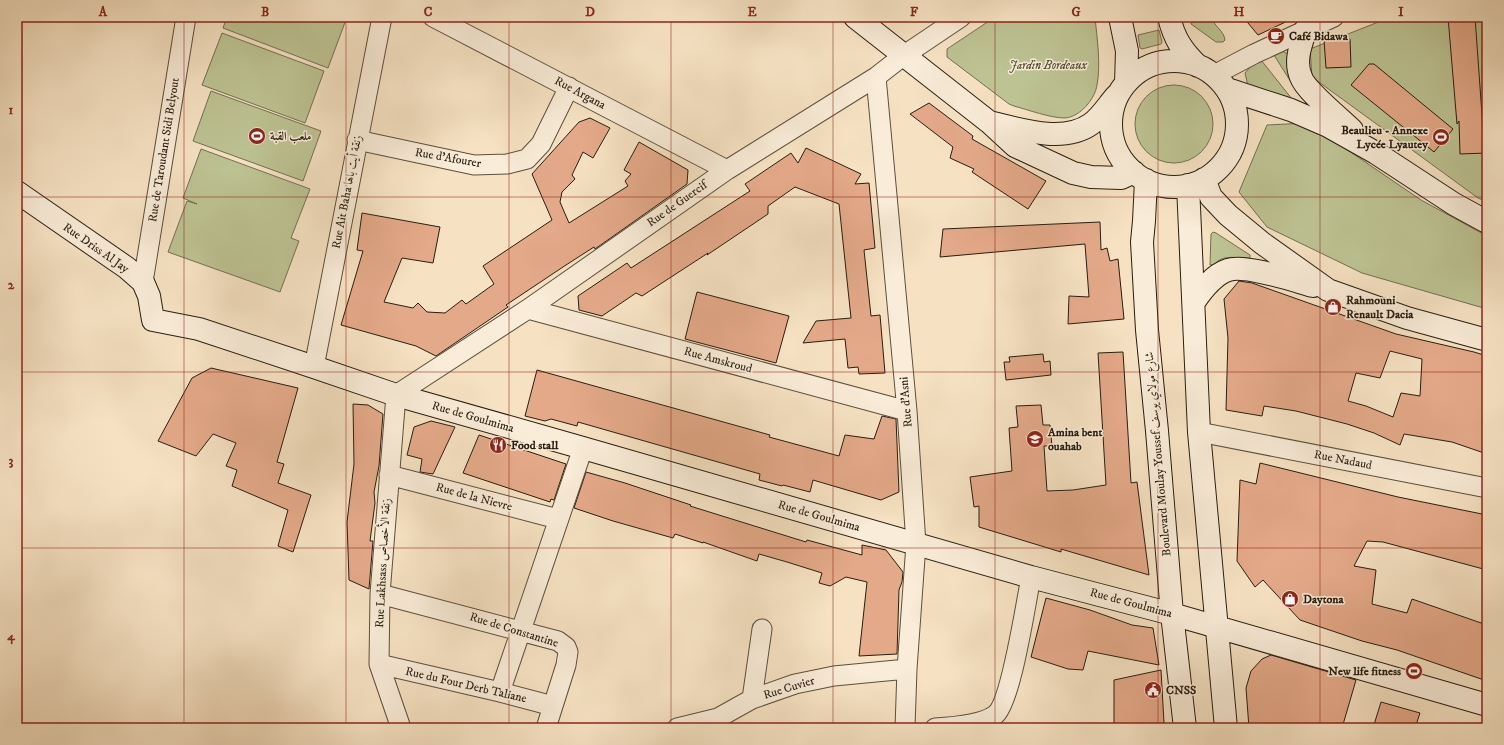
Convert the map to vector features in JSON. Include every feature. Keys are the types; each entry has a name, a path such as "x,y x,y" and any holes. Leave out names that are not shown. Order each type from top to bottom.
{"main road":[{"path":"855,17 989,122 1015,146 1073,173 1091,177 1121,178 1140,176"},
{"path":"1120,17 1127,51 1123,87 1114,104 1111,120 1114,142 1124,161 1140,176 1157,184 1167,186 1196,182 1220,166 1233,146 1237,126 1234,107 1213,77 1184,53 1175,35 1169,17"},
{"path":"1306,29 1298,56 1298,68 1301,78 1320,100 1376,153"},
{"path":"989,122 1059,134 1081,130 1092,123 1136,73 1164,62 1181,62 1328,126 1376,153 1454,204 1487,222"},
{"name":"Boulevard Moulay Youssef شارع مولاي يوسف","path":"1140,176 1144,221 1142,242 1147,330 1172,614 1185,728"},
{"path":"1196,182 1228,215 1262,243 1328,290"},
{"path":"1196,182 1194,302 1199,432 1226,728"},
{"name":"Rue Driss Al Jay","path":"17,192 127,268 143,282 149,296 153,320"},
{"path":"1194,302 1207,285 1216,277 1232,269 1264,273 1328,290 1407,318 1487,340"},
{"name":"Rue de Goulmima","path":"153,320 199,329 314,366 396,395 1031,577 1172,614 1487,705"}],"street":[{"name":"Rue de Taroudant Sidi Belyout","path":"143,282 186,17"},
{"name":"Rue Ait Baha زنقة أيت باها","path":"314,366 382,17"},
{"name":"Rue Argana","path":"433,17 727,170"},
{"name":"Rue de Guercif","path":"396,395 528,309 727,170 876,78 903,56 961,17"},
{"path":"1213,77 1254,54 1334,17"},
{"name":"Rue d'Asni","path":"876,78 907,411 916,544 907,669 905,728"},
{"name":"Rue d'Afourer","path":"357,140 474,164 507,164 528,159 541,144 569,87"},
{"name":"Rue Amskroud","path":"528,309 907,411"},
{"name":"Rue Lakhsass زنقة الأخصاص","path":"396,395 380,594 379,664 401,728"},
{"name":"Rue Nadaud","path":"1199,432 1487,488"},
{"path":"500,692 583,448"},
{"name":"Rue de la Nievre","path":"389,475 558,519"},
{"path":"935,728 984,720 995,715 1001,708 1011,677 1031,577"},
{"name":"Rue de Constantine","path":"380,594 521,630 558,641 566,647 568,652 566,665 546,728"},
{"path":"752,699 762,629"},
{"name":"Rue du Four Derb Taliane","path":"379,664 553,706"},
{"name":"Rue Cuvier","path":"677,728 719,723 752,699 795,684 826,678 907,669"}],"green space":[{"path":"227,17 347,17 328,68 223,28"},
{"name":"Jardin Bordeaux","path":"995,17 1095,17 1099,68 1097,85 1090,101 1081,111 1071,117 1059,118 1009,104 947,57 947,49"},
{"path":"1206,17 1211,17 1223,34 1225,40 1223,42 1216,42 1191,24"},
{"name":"Beaulieu - Annexe Lycée Lyautey","path":"1391,17 1487,17 1487,202 1478,198 1312,77 1310,49"},
{"path":"1159,30 1162,42 1161,44 1142,49 1140,48 1138,35"},
{"path":"222,33 324,71 305,123 202,85"},
{"path":"1282,51 1288,54 1296,90 1274,55"},
{"path":"1261,60 1292,99 1248,86 1245,73 1252,65"},
{"path":"1174,85 1189,88 1202,96 1210,109 1213,124 1210,139 1202,152 1189,160 1174,163 1159,160 1146,152 1138,139 1135,124 1138,109 1146,96 1159,88"},
{"name":"ملعب القبة","path":"211,91 321,131 303,181 193,141"},
{"path":"1308,123 1421,200 1487,236 1487,309 1362,273 1267,227 1239,192 1267,125"},
{"path":"201,149 310,189 291,238 299,241 280,292 168,252 187,201 197,204 183,198"},
{"path":"1213,232 1250,255 1250,258 1230,257 1218,261 1214,265 1210,265 1211,234"}],"building":[{"path":"1243,17 1296,17 1258,35"},
{"path":"1448,17 1475,17 1483,129 1487,129 1487,153 1460,154 1459,121 1457,124"},
{"path":"1350,39 1351,67 1326,68 1324,40"},
{"path":"1369,64 1374,64 1453,129 1434,152 1351,85"},
{"path":"929,103 973,136 972,139 1046,181 1028,209 972,172 974,169 950,158 953,147 910,114"},
{"path":"590,118 610,128 593,158 583,152 572,175 575,179 562,192 560,202 569,223 628,186 625,181 631,174 624,170 639,142 688,170 687,184 595,249 594,247 506,305 508,307 436,356 416,346 341,325 363,251 357,250 362,213 440,227 433,263 402,258 384,302 413,308 418,303 427,312 445,313 462,300 466,304 494,284 483,266 552,220 532,174 579,122"},
{"path":"806,148 861,174 855,184 869,183 875,248 864,250 871,316 880,315 885,373 859,374 858,367 848,368 845,339 803,343 816,321 851,318 839,204 795,187 768,206 768,214 642,296 636,293 602,316 579,310 578,296 627,263 631,268 750,191 745,184 791,153 798,163"},
{"path":"1100,222 1101,250 1107,248 1110,261 1118,259 1124,319 1068,324 1069,296 1089,297 1085,244 940,257 943,229"},
{"path":"1239,281 1252,283 1396,334 1487,356 1487,454 1452,442 1404,434 1400,445 1374,433 1347,424 1296,411 1264,406 1262,416 1226,410 1228,338 1224,299","holes":["1390,351 1422,359 1420,396 1401,393 1393,417 1366,406 1348,401 1356,373 1380,378"]},
{"path":"697,292 789,316 776,363 685,339"},
{"path":"1123,352 1131,483 1137,482 1149,575 1061,549 1061,552 979,527 979,506 974,507 970,477 1012,471 1009,428 1018,427 1016,406 1041,405 1043,425 1050,425 1052,446 1044,446 1047,491 1073,490 1106,485 1098,353"},
{"path":"1043,354 1044,362 1050,361 1051,375 1006,380 1004,362 1010,362 1009,357"},
{"path":"211,368 298,388 277,462 284,464 278,483 311,495 293,552 278,546 288,510 232,486 237,470 226,466 236,443 213,434 196,456 158,441 192,378"},
{"path":"537,370 770,435 769,437 839,456 845,435 874,439 882,416 896,419 899,492 881,500 813,480 810,492 759,480 760,474 578,422 577,426 551,419 545,421 525,416"},
{"path":"353,404 368,405 383,414 379,466 374,492 375,503 370,541 373,541 369,589 349,580 347,522 354,464"},
{"path":"431,421 455,427 433,474 420,472 422,459 407,455 414,427"},
{"path":"479,435 566,464 554,500 551,499 550,502 463,473"},
{"path":"1260,463 1398,497 1487,515 1487,570 1383,542 1367,541 1354,566 1376,570 1372,604 1407,613 1412,599 1487,625 1487,681 1397,650 1362,641 1300,620 1263,580 1255,587 1237,561 1240,480 1256,484"},
{"path":"586,472 625,483 691,505 690,506 806,542 807,540 862,555 862,545 886,550 903,572 899,590 897,654 859,656 867,582 846,577 830,586 819,583 822,573 787,562 759,554 757,561 703,542 675,534 673,538 574,508"},
{"path":"1046,598 1090,610 1132,625 1153,628 1159,665 1088,651 1083,670 1068,669 1031,657"},
{"path":"1271,655 1356,680 1342,728 1322,724 1321,728 1249,728 1246,688 1251,671 1262,659"},
{"path":"1161,670 1164,723 1131,728 1114,728 1114,680"},
{"path":"1381,702 1420,713 1415,728 1373,728"}],"place":[{"name":"Café Bidawa","path":"1276,36"},
{"name":"ملعب القبة","path":"257,136"},
{"name":"Beaulieu - Annexe Lycée Lyautey","path":"1441,137"},
{"name":"Rahmouni Renault Dacia","path":"1333,307"},
{"name":"Amina bent ouahab","path":"1035,439"},
{"name":"Food stall","path":"498,445"},
{"name":"Daytona","path":"1290,599"},
{"name":"New life fitness","path":"1414,671"},
{"name":"CNSS","path":"1153,690"}]}
